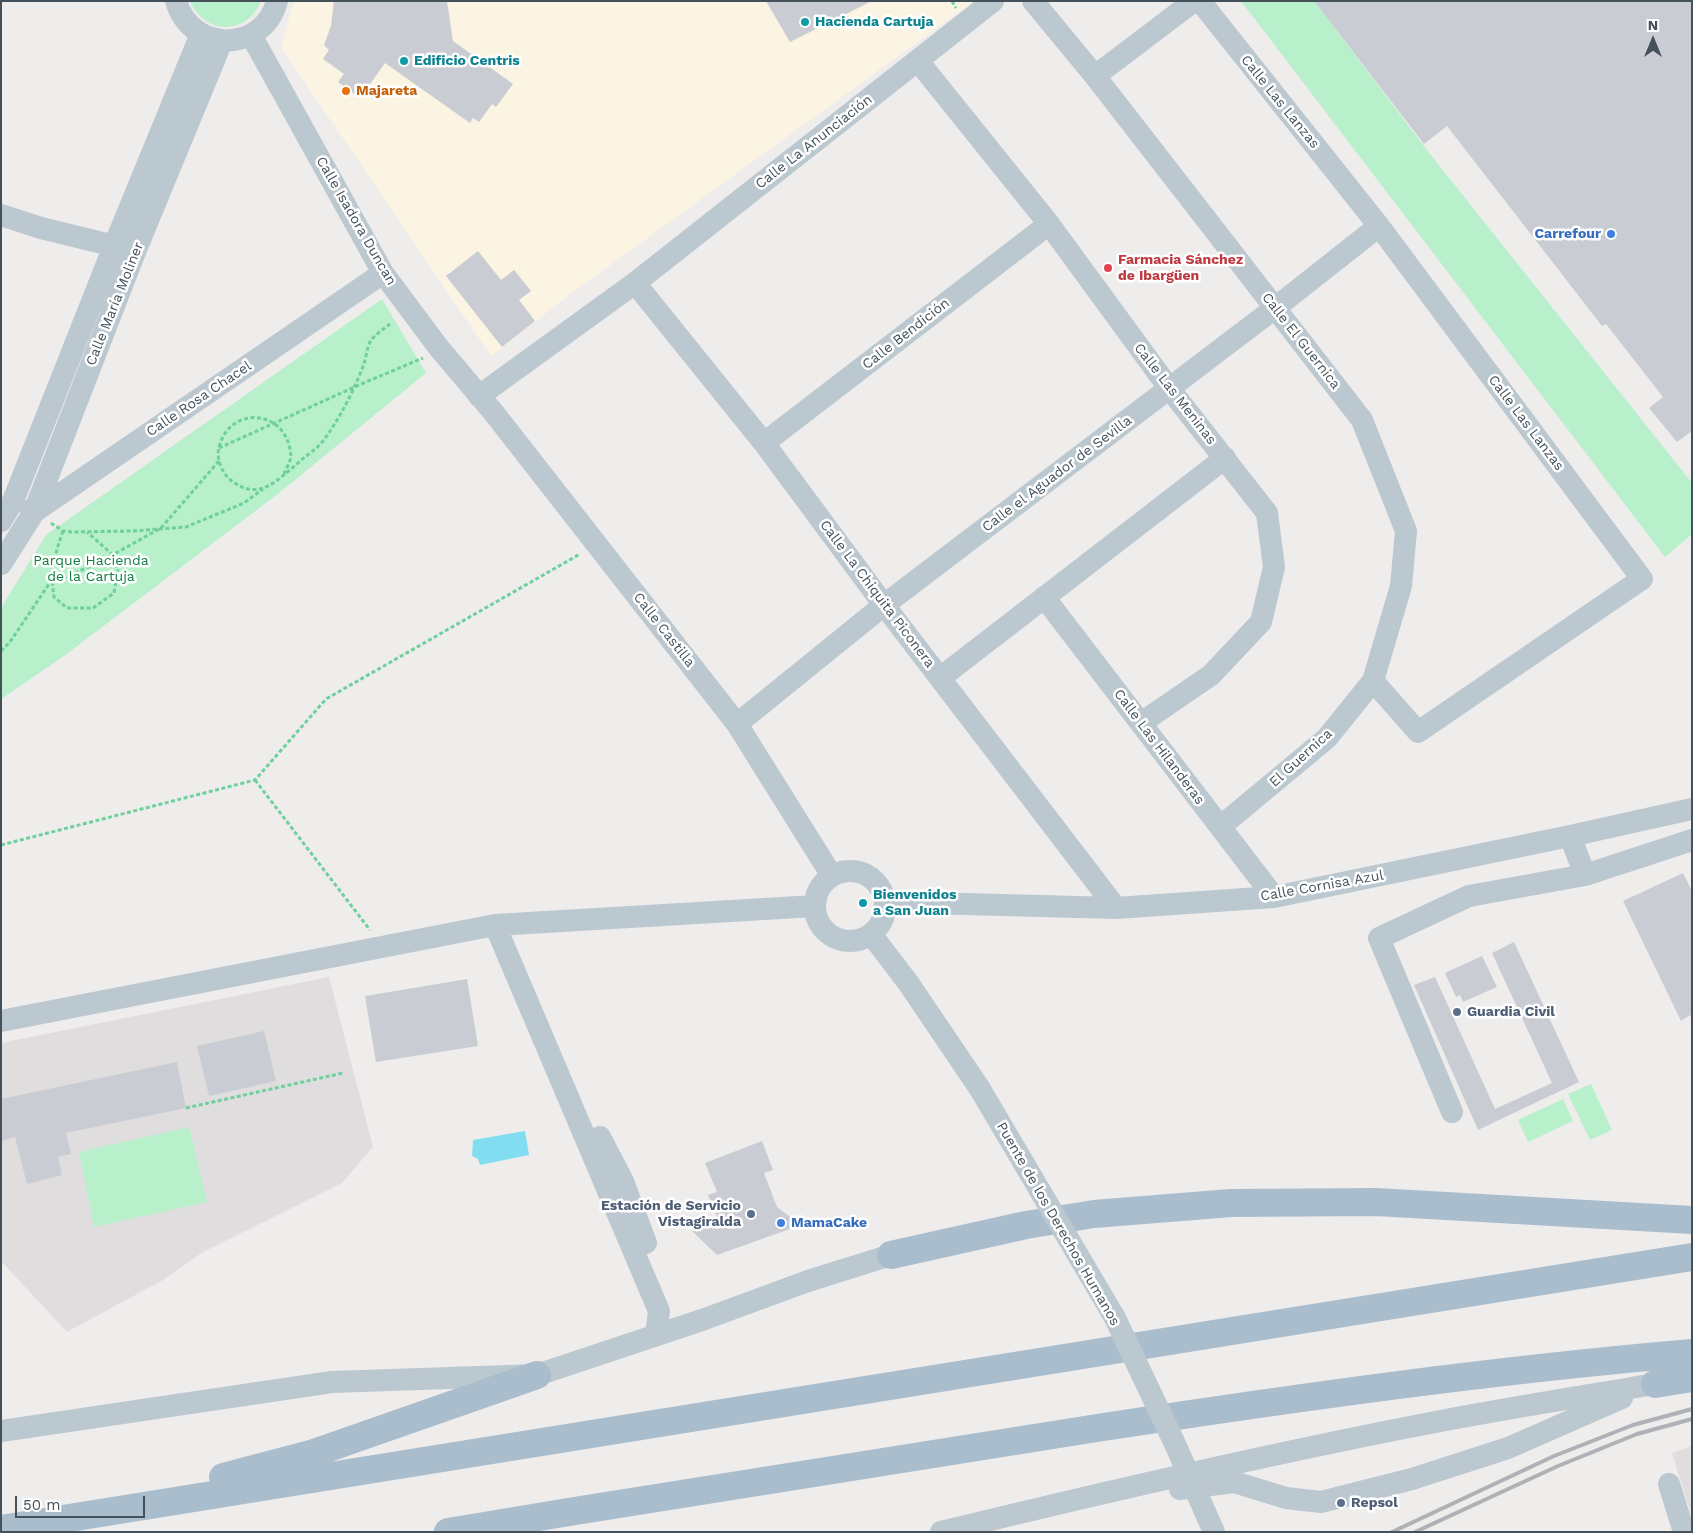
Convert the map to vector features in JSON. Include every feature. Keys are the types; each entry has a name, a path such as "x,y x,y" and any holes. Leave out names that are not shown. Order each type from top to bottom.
{"main road":[{"path":"891,1255 1026,1225 1094,1214 1230,1203 1376,1202 1692,1220"},
{"path":"1,1528 1692,1257"},
{"path":"448,1532 799,1473 1308,1396 1619,1359 1692,1353"},
{"path":"82,1515 314,1452 537,1374"},
{"path":"1655,1384 1692,1378"}],"street":[{"path":"176,1 178,10 188,24 201,34 211,39 222,41 237,40 251,35 265,24 277,1"},
{"name":"Calle La Anunciación","path":"479,396 635,283 993,1"},
{"name":"Calle El Guernica","path":"1034,1 1095,76 1362,420 1406,531 1401,586 1373,681"},
{"path":"1095,76 1194,1"},
{"name":"Calle Las Lanzas","path":"1200,1 1379,226 1642,579 1418,732 1373,681"},
{"name":"Calle María Moliner","path":"1,520 7,498 114,246 201,34"},
{"name":"Calle Isadora Duncan","path":"251,35 383,273 439,348 479,396"},
{"name":"Calle María Moliner","path":"1,564 34,512 135,252 222,41"},
{"name":"Calle Las Meninas","path":"918,61 1048,224 1169,388 1267,513 1274,567 1261,622 1211,675 1141,724"},
{"path":"1,215 41,228 135,252"},
{"name":"Calle Bendición","path":"764,443 1048,224"},
{"name":"Calle el Aguador de Sevilla","path":"737,724 884,605 1275,308 1379,226"},
{"name":"Calle Rosa Chacel","path":"34,512 383,273"},
{"name":"Calle La Chiquita Piconera","path":"635,283 764,443 884,605 1116,908"},
{"name":"Calle Castilla","path":"479,396 494,412 598,544 737,724 832,876"},
{"path":"940,678 1224,458"},
{"path":"7,498 34,512"},
{"name":"Calle Las Hilanderas","path":"1044,597 1274,897"},
{"name":"El Guernica","path":"1220,827 1327,738 1373,681"},
{"name":"Calle Cornisa Azul","path":"885,906 927,903 1116,908 1274,897 1692,809"},
{"path":"1570,836 1585,875"},
{"path":"1452,1112 1379,938 1469,896 1585,875 1692,840"},
{"path":"851,871 870,878 878,886 883,895 885,906 883,917 878,927 871,934 861,939 850,941 830,934 822,927 817,917 816,897 825,882 832,876 841,872 851,871"},
{"path":"1,1021 495,925 815,906"},
{"path":"495,925 658,1311 656,1336"},
{"name":"Puente de los Derechos Humanos","path":"871,934 909,984 980,1089 1115,1318 1175,1444 1214,1532"},
{"path":"546,1044 572,1081 623,1182 672,1309 685,1318 702,1320"},
{"path":"1,1431 332,1382 537,1374 656,1336 808,1281 891,1255"},
{"path":"1056,1504 1234,1482 1286,1498 1321,1502 1412,1479 1508,1448 1655,1384"},
{"path":"941,1532 1056,1504 1290,1452 1401,1429 1655,1384"},
{"path":"1668,1484 1684,1532"}],"path":[{"path":"284,474 291,457 288,438 276,424 258,417 240,420 225,431 218,449 219,461 223,472 230,481 240,487 252,490 275,483 321,443 337,421 364,365 370,341 390,324"},
{"path":"218,449 248,434 276,424 354,387 423,358"},
{"path":"1,652 10,642 49,584 98,563 158,529 219,461"},
{"path":"34,512 63,531 86,532 186,527 244,503 263,488"},
{"path":"63,531 54,556 52,583 54,597 67,608 93,608 114,593 118,569 113,555 86,532"},
{"path":"1,844 255,780 326,699 598,544"},
{"path":"255,780 383,947"},
{"path":"186,1108 344,1073"}],"shaded area":[{"path":"294,1 974,1 573,292 491,356 281,47"},
{"path":"329,977 373,1147 342,1183 203,1252 163,1280 67,1332 1,1261 1,1043"},
{"path":"1692,1446 1692,1518 1672,1453"}],"green space":[{"path":"190,1 261,1 255,12 246,21 225,27 205,20 196,12"},
{"path":"1241,1 1314,1 1430,154 1692,483 1692,534 1665,557"},
{"name":"Parque Hacienda de la Cartuja","path":"382,299 426,373 279,493 64,656 1,699 1,608 46,535"},
{"path":"1591,1084 1612,1130 1590,1140 1568,1094"},
{"path":"1563,1099 1573,1121 1528,1142 1518,1120"},
{"path":"189,1127 207,1202 94,1227 79,1152"}],"water":[{"path":"525,1131 529,1155 480,1165 478,1159 472,1156 473,1140"}],"building":[{"name":"Edificio Centris","path":"334,1 447,1 453,41 513,84 496,107 492,104 479,122 473,118 470,123 385,63 360,98 338,82 344,74 323,59 329,50 324,45 331,26"},
{"name":"Hacienda Cartuja","path":"766,1 872,1 790,42"},
{"name":"Carrefour","path":"1314,1 1692,1 1692,431 1677,442 1649,408 1663,397 1606,324 1602,326 1447,126 1424,144"},
{"path":"478,251 501,280 514,270 531,291 519,300 535,321 502,347 446,276"},
{"path":"1683,873 1692,891 1692,1019 1690,1015 1681,1021 1623,901"},
{"path":"1514,942 1579,1082 1478,1130 1414,985 1435,977 1495,1109 1552,1083 1492,953"},
{"path":"1482,956 1497,987 1463,1002 1460,995 1456,997 1445,973"},
{"path":"467,979 478,1046 376,1062 365,996"},
{"path":"264,1031 276,1081 209,1096 197,1046"},
{"path":"177,1062 186,1108 66,1133 71,1154 58,1157 62,1175 27,1184 15,1137 1,1141 1,1099"},
{"name":"Estación de Servicio Vistagiralda","path":"762,1141 773,1170 764,1173 777,1207 801,1225 717,1255 692,1231 719,1221 708,1195 717,1192 705,1163"}],"railway":[{"path":"1392,1532 1554,1456 1633,1425 1692,1409"},
{"path":"1415,1532 1558,1466 1637,1434 1692,1419"}],"place":[{"name":"Hacienda Cartuja","path":"805,22"},
{"name":"Edificio Centris","path":"404,61"},
{"name":"Majareta","path":"346,91"},
{"name":"Carrefour","path":"1611,234"},
{"name":"Farmacia Sánchez de Ibargüen","path":"1108,268"},
{"name":"Bienvenidos a San Juan","path":"863,903"},
{"name":"Guardia Civil","path":"1457,1012"},
{"name":"Estación de Servicio Vistagiralda","path":"751,1214"},
{"name":"MamaCake","path":"781,1223"},
{"name":"Repsol","path":"1341,1503"}]}
